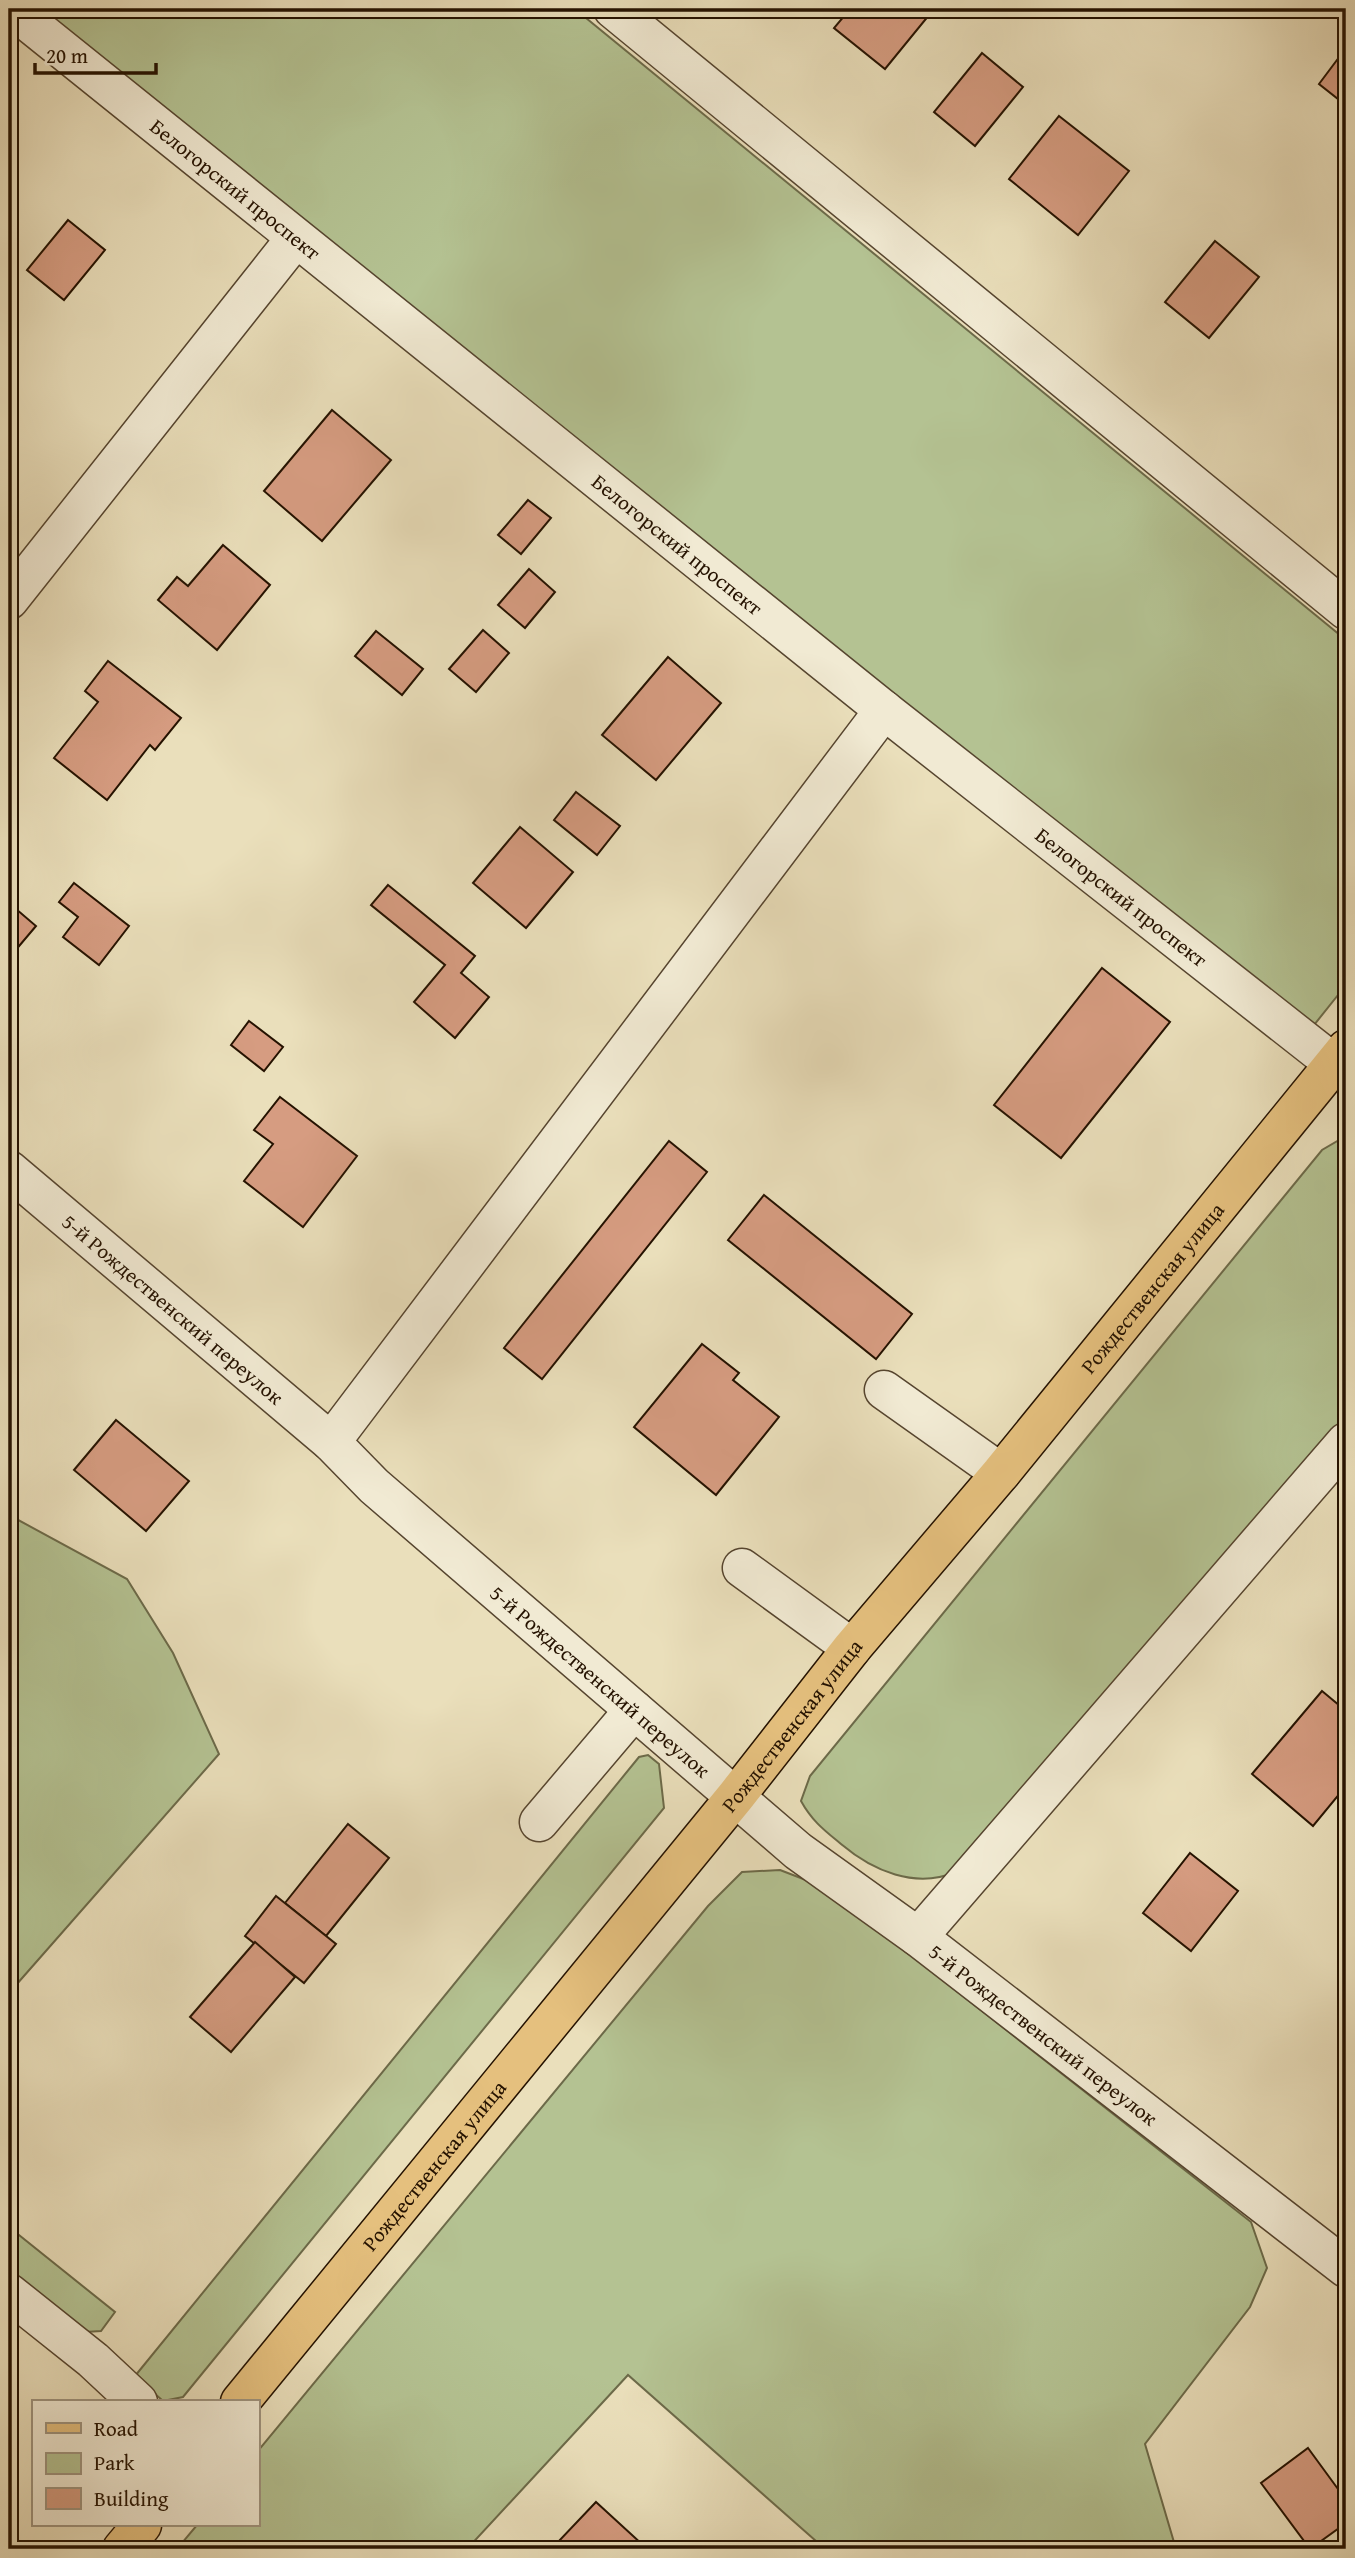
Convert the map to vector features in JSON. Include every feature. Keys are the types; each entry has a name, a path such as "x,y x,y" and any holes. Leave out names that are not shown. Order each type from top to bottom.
{"main road":[{"name":"Рождественская улица","path":"242,2400 736,1796 852,1648 1342,1062"},
{"path":"122,2549 141,2526"}],"street":[{"name":"Белогорский проспект","path":"12,9 884,710 1342,1062"},
{"path":"613,9 1346,610"},
{"path":"9,600 295,239"},
{"path":"331,1442 884,710"},
{"name":"5-й Рождественский переулок","path":"9,1170 331,1442 374,1486 798,1851 918,1937 1346,2268"},
{"path":"884,1390 1001,1473"},
{"path":"918,1937 1346,1442"},
{"path":"742,1568 852,1648"},
{"path":"539,1822 634,1710"},
{"path":"9,2293 93,2361 136,2400"}],"green space":[{"path":"36,9 575,9 1346,640 1346,985 1310,1030"},
{"path":"1346,1136 1346,1420 985,1856 956,1872 925,1879 895,1874 853,1854 819,1825 801,1801 810,1776 1322,1150"},
{"path":"9,1515 127,1579 173,1653 219,1754 9,1993"},
{"path":"648,1755 659,1764 664,1808 183,2397 162,2400 135,2376 639,1757"},
{"path":"780,1870 824,1887 1251,2222 1267,2268 1250,2307 1145,2444 1176,2549 825,2549 628,2375 467,2549 177,2549 196,2526 259,2526 259,2450 708,1906 742,1872"},
{"path":"9,2227 115,2312 101,2331 85,2332 64,2320 9,2273"}],"building":[{"path":"850,9 934,9 885,69 834,28"},
{"path":"1346,48 1346,88 1338,99 1319,84"},
{"path":"982,53 1023,87 975,146 934,112"},
{"path":"1059,116 1129,171 1078,235 1009,179"},
{"path":"68,220 105,250 64,300 27,270"},
{"path":"1215,241 1259,277 1209,338 1165,302"},
{"path":"332,410 391,460 322,541 264,491"},
{"path":"528,500 551,518 521,554 498,535"},
{"path":"223,545 270,585 217,650 158,600 177,577 188,586"},
{"path":"529,569 555,592 525,628 498,605"},
{"path":"483,630 509,653 476,692 449,669"},
{"path":"376,631 423,669 402,695 355,656"},
{"path":"668,657 721,703 656,780 602,735"},
{"path":"108,661 181,718 155,750 150,745 107,800 54,758 98,702 85,691"},
{"path":"576,792 620,826 597,855 554,820"},
{"path":"520,827 573,872 526,928 473,883"},
{"path":"74,883 129,926 99,965 63,937 78,917 59,902"},
{"path":"388,885 475,956 461,973 489,997 455,1038 414,1002 445,965 371,905"},
{"path":"9,903 36,926 9,958"},
{"path":"1102,968 1170,1022 1061,1158 994,1105"},
{"path":"249,1021 283,1047 264,1071 231,1045"},
{"path":"280,1097 357,1156 303,1227 244,1181 273,1144 254,1130"},
{"path":"669,1141 707,1172 542,1379 504,1348"},
{"path":"764,1195 912,1314 876,1359 728,1240"},
{"path":"702,1344 739,1373 733,1380 779,1417 716,1495 634,1427"},
{"path":"116,1420 189,1481 146,1531 74,1470"},
{"path":"1322,1691 1346,1711 1346,1786 1313,1826 1252,1774"},
{"path":"348,1824 389,1858 326,1936 285,1903"},
{"path":"1190,1853 1238,1891 1191,1951 1143,1913"},
{"path":"276,1896 336,1944 304,1983 245,1936"},
{"path":"255,1942 295,1977 231,2052 190,2017"},
{"path":"1308,2448 1346,2500 1346,2523 1310,2549 1261,2483"},
{"path":"596,2502 644,2546 641,2549 566,2549 558,2542"}]}
